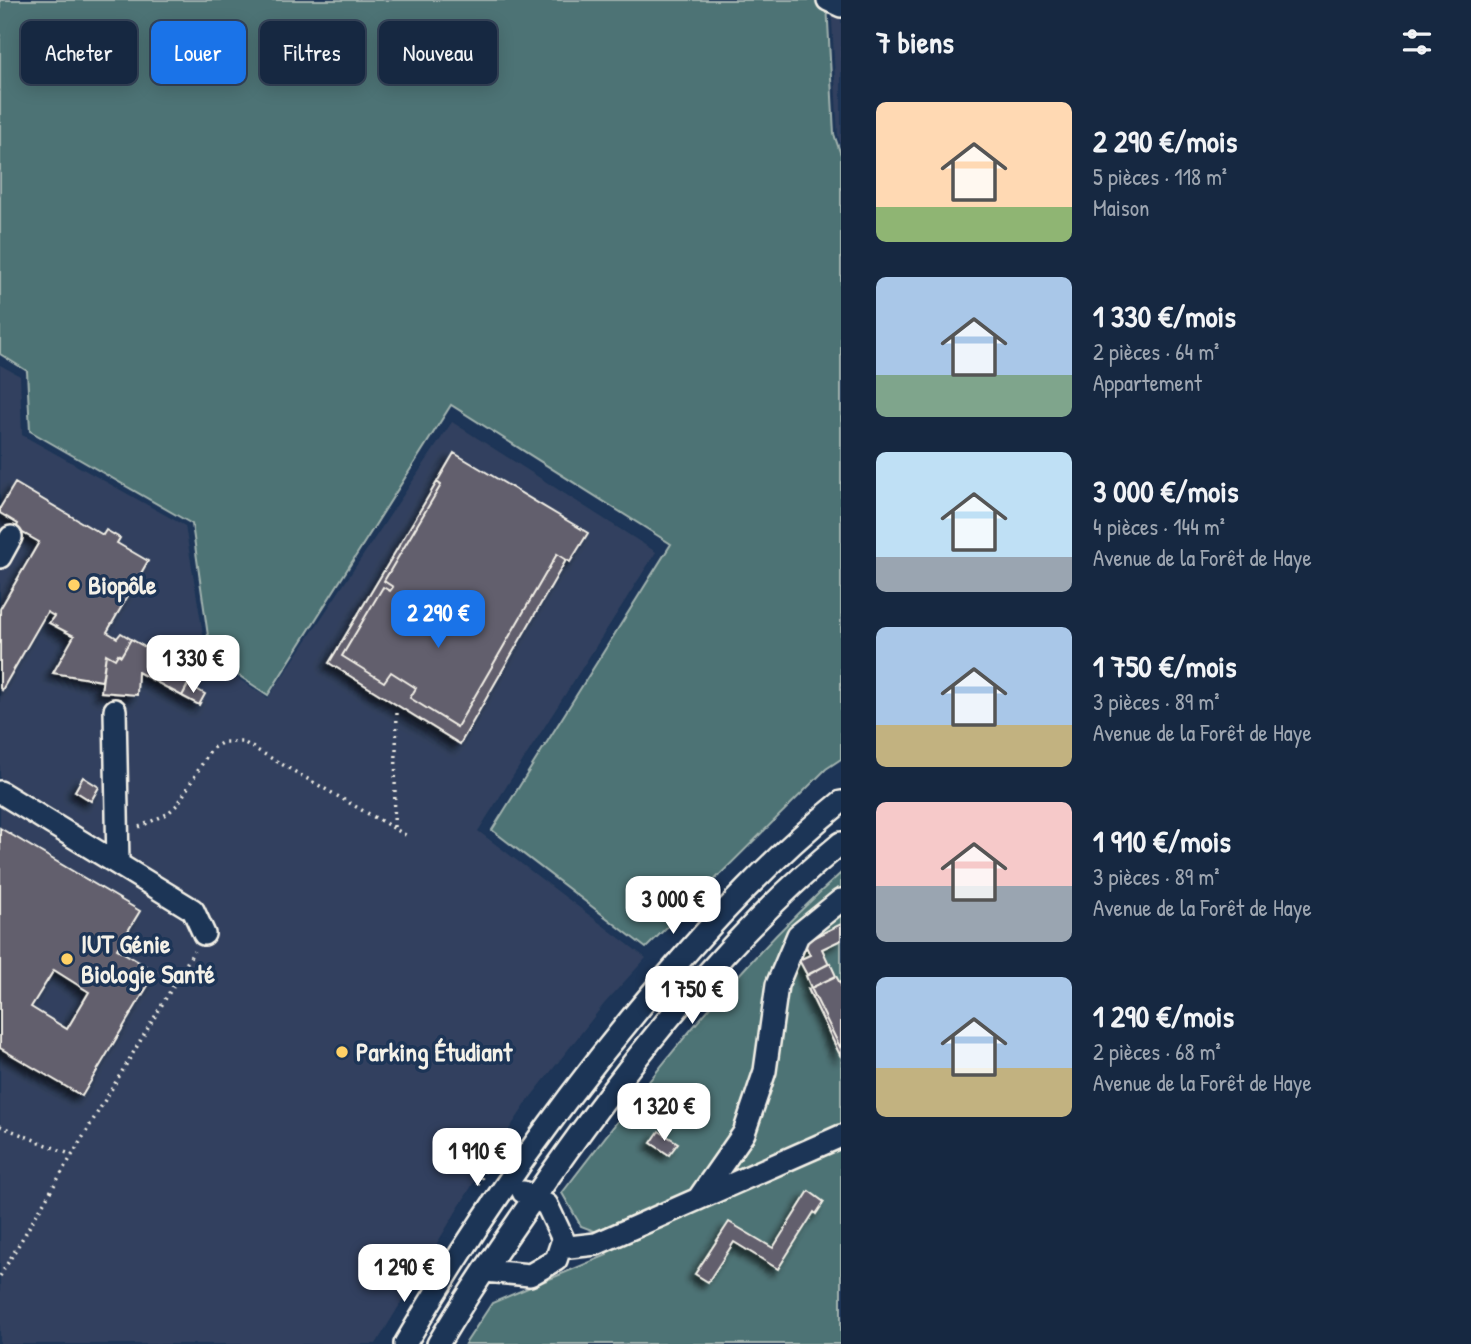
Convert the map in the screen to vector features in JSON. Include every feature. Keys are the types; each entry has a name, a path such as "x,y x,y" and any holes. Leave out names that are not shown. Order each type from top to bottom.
{"street":[{"path":"828,0 841,6"},
{"path":"0,557 11,537"},
{"path":"115,710 118,863"},
{"path":"0,792 193,910 204,934"},
{"path":"405,1344 440,1284 507,1181 629,1019 709,926 767,866 841,802"},
{"path":"438,1344 587,1122 662,1028 770,908 841,843"},
{"path":"698,1199 744,1133 765,1071 777,985 798,935 841,900"},
{"path":"561,1248 596,1244 841,1136"},
{"path":"485,1271 530,1275 556,1260 564,1240 547,1205 507,1181"}],"path":[{"path":"394,827 397,713"},
{"path":"117,832 130,832 167,814 178,804 211,749 223,742 243,742 409,837"},
{"path":"0,1276 204,934"},
{"path":"0,1126 72,1155"}],"shaded area":[{"path":"831,0 841,0 841,146 838,136"},
{"path":"0,365 20,376 22,435 185,526 207,658 268,698 452,422 656,552 478,831 646,958 604,1004 530,1098 474,1182 376,1344 0,1344"}],"green space":[{"path":"0,0 821,0 827,3 834,134 841,155 841,759 826,769 646,948 492,830 671,544 451,405 268,695 211,657 192,524 30,431 27,371 0,354"},
{"path":"841,873 841,1344 465,1344 492,1303 607,1255 597,1232 581,1226 562,1193 728,986 802,909"}],"building":[{"path":"454,453 588,533 570,562 557,554 457,727 410,698 416,688 391,672 384,682 342,656 383,587 390,591 393,587 384,581 441,485 437,482"},
{"path":"437,482 441,485 384,581 393,587 390,591 383,587 342,656 384,682 391,672 416,688 410,698 457,727 557,554 566,560 460,744 329,663"},
{"name":"Biopôle","path":"15,483 103,535 106,530 120,538 117,543 148,561 107,632 117,638 121,633 131,639 121,656 118,654 115,659 106,654 102,681 53,673 74,636 49,623 54,616 47,612 2,690 0,688 0,609 39,542 16,529 18,524 0,513 0,508"},
{"path":"131,639 194,675 182,696 138,672 137,695 101,692 106,654 115,659 118,654 121,656"},
{"path":"188,684 205,694 199,705 182,696"},
{"path":"83,777 99,787 91,801 75,791"},
{"name":"IUT Génie Biologie Santé","path":"0,828 140,911 117,949 156,972 82,1096 0,1048","holes":["54,970 89,992 67,1029 31,1007"]},
{"path":"841,924 841,940 822,949 829,964 807,975 799,960 810,955 804,942"},
{"path":"830,963 836,976 811,988 806,976"},
{"path":"836,976 841,985 841,1049 811,988"},
{"path":"811,988 841,1049 841,1057 808,989"},
{"path":"659,1131 678,1143 669,1155 651,1143"},
{"path":"809,1191 824,1202 816,1214 814,1212 778,1269 734,1242 708,1282 695,1274 729,1222 773,1248"}],"place":[{"name":"Biopôle","path":"74,585"},
{"name":"IUT Génie Biologie Santé","path":"67,959"},
{"name":"Parking Étudiant","path":"342,1052"}]}
